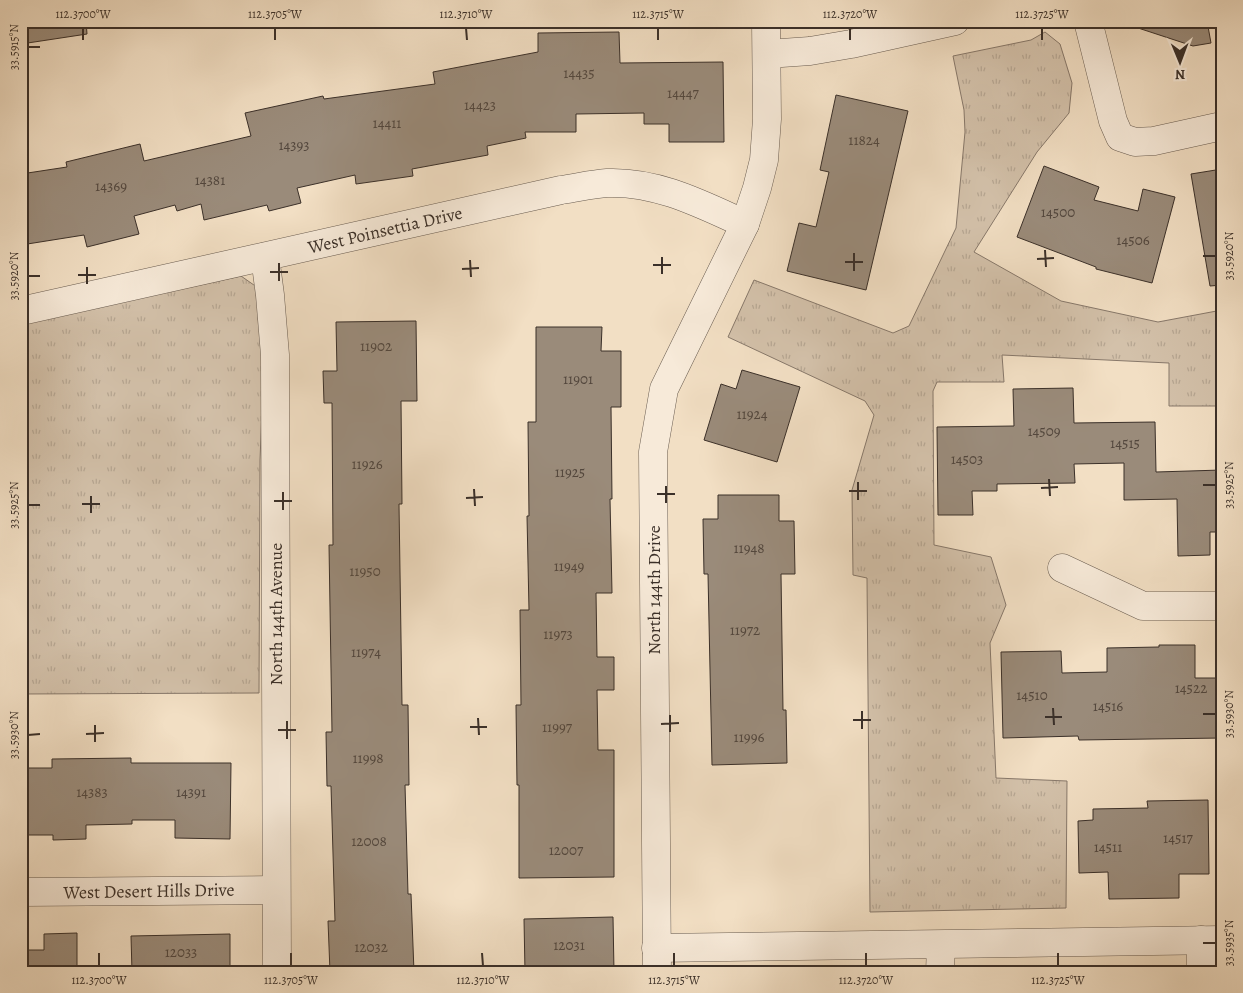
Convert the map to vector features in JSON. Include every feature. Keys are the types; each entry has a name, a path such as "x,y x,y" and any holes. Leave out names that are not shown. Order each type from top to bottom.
{"street":[{"name":"North 144th Drive","path":"657,960 653,452 664,389 746,224 764,160 767,119 766,21"},
{"path":"767,54 810,51 851,44 955,21"},
{"path":"1088,21 1113,121 1120,137 1135,142 1154,141 1222,126"},
{"name":"West Poinsettia Drive","path":"21,311 561,190 607,183 642,185 679,194 746,224"},
{"name":"North 144th Avenue","path":"265,257 275,355 277,972"},
{"path":"1062,568 1142,606 1222,606"},
{"name":"West Desert Hills Drive","path":"21,892 276,890"},
{"path":"657,960 941,945 1211,940 1201,972"},
{"path":"940,972 941,945"}],"green space":[{"path":"1045,32 1060,44 1072,83 1069,113 1037,152 974,252 1061,301 1158,322 1222,310 1222,406 1169,406 1169,363 1002,355 1004,382 937,382 933,391 934,545 991,557 1006,605 990,643 996,778 1067,781 1066,908 870,912 867,578 853,575 852,490 874,415 865,401 728,337 754,280 893,333 909,326 956,228 965,132 964,110 953,56 1031,40"},
{"path":"241,276 261,290 263,384 260,460 259,693 21,694 21,324"}],"building":[{"path":"21,21 86,21 87,34 21,44"},
{"path":"1133,21 1207,21 1211,43 1193,46 1132,26"},
{"path":"619,32 620,63 723,62 724,142 669,142 669,124 644,124 644,113 576,114 576,132 525,132 526,138 487,146 488,155 412,169 413,176 356,184 355,175 297,188 301,203 269,211 267,205 204,220 201,204 177,211 175,205 134,216 139,234 87,247 84,235 21,245 21,174 67,167 66,162 140,144 144,161 251,136 245,113 323,96 324,99 435,84 433,72 538,52 538,33"},
{"path":"836,95 908,111 866,290 787,271 799,223 816,227 829,172 820,170"},
{"path":"1044,166 1099,187 1094,200 1138,211 1143,189 1175,197 1152,283 1096,269 1096,267 1017,237"},
{"path":"1222,169 1222,285 1210,286 1191,174"},
{"path":"416,321 417,401 401,401 402,504 399,504 402,705 408,705 409,785 405,785 408,894 411,894 414,972 330,972 328,921 335,921 331,786 327,786 326,732 332,732 329,545 333,545 332,403 324,403 323,371 337,371 336,322"},
{"path":"536,327 602,327 601,351 621,351 621,407 611,407 612,593 596,593 597,657 614,657 614,690 597,690 598,750 614,750 614,877 519,878 519,785 517,785 516,705 521,705 520,610 529,610 528,422 536,422"},
{"path":"742,370 800,387 777,462 704,440 721,384 736,389"},
{"path":"1073,388 1074,423 1155,422 1156,472 1222,470 1222,532 1210,532 1210,555 1178,556 1177,499 1124,500 1124,463 1074,464 1075,483 997,484 997,491 972,491 973,515 938,515 937,427 1014,426 1013,389"},
{"path":"718,495 779,495 779,521 794,521 795,574 781,574 783,710 786,710 787,763 712,765 708,574 704,574 703,519 718,519"},
{"path":"1159,645 1195,645 1195,678 1222,678 1222,738 1079,740 1078,736 1003,738 1001,652 1061,651 1062,673 1107,672 1107,648 1159,647"},
{"path":"131,758 131,763 231,763 230,839 175,838 175,820 132,820 132,824 86,825 86,839 53,840 53,835 21,835 21,768 52,768 52,759"},
{"path":"1208,800 1209,874 1179,874 1179,898 1109,899 1108,872 1079,873 1078,821 1093,820 1093,809 1148,808 1147,801"},
{"path":"613,917 614,972 525,972 524,919"},
{"path":"77,933 77,972 21,972 21,950 44,950 44,934"},
{"path":"230,934 230,967 215,967 215,972 132,972 131,936"}]}
